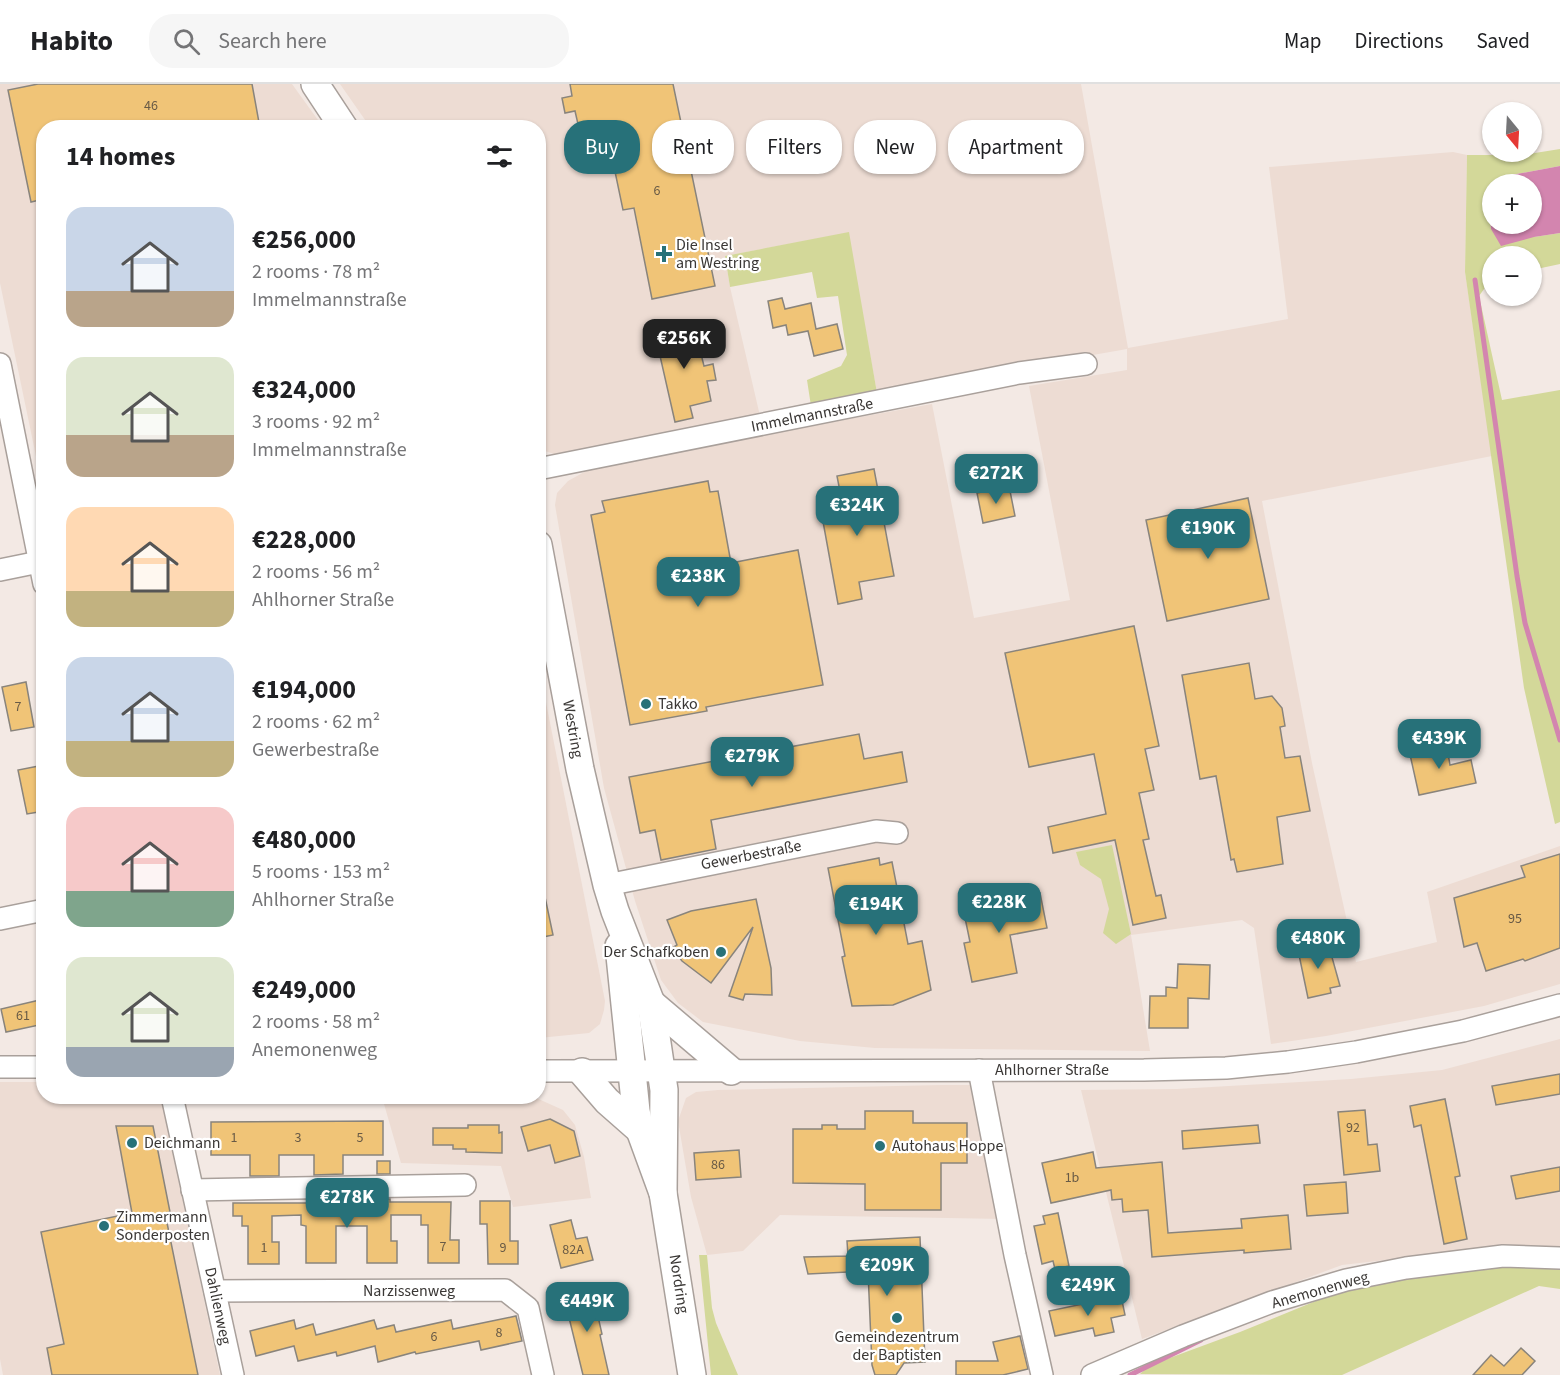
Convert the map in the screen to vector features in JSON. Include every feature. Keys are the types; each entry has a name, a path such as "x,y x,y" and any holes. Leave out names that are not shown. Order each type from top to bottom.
{"main road":[{"path":"315,84 339,120"},
{"name":"Westring","path":"546,588 580,769 607,885 651,1004 661,1072"},
{"name":"Westring","path":"615,911 633,1072"},
{"path":"651,1004 731,1071"},
{"path":"582,1072 607,1101 640,1130"},
{"name":"Nordring","path":"633,1072 640,1130 663,1193"},
{"name":"Nordring","path":"661,1072 664,1090 663,1193 692,1375"}],"street":[{"path":"0,364 36,537"},
{"name":"Immelmannstraße","path":"546,468 1019,373 1086,364"},
{"path":"0,570 36,562"},
{"name":"Gewerbestraße","path":"607,885 876,831 897,833"},
{"path":"0,919 36,912"},
{"name":"Ahlhorner Straße","path":"546,1071 1226,1068 1356,1052 1463,1031 1560,1005"},
{"path":"0,1067 36,1067"},
{"path":"978,1070 1042,1375"},
{"name":"Dahlienweg","path":"174,1104 233,1375"},
{"path":"192,1190 465,1185"},
{"name":"Anemonenweg","path":"1092,1375 1183,1336 1272,1302 1346,1280 1406,1268 1503,1257 1560,1258"},
{"name":"Narzissenweg","path":"215,1291 505,1290 528,1308 543,1375"}],"shaded area":[{"path":"0,84 292,84 318,120 36,120 36,456 0,283"},
{"path":"340,84 1081,84 1128,348 1288,319 1269,167 1453,152 1467,155 1465,272 1492,456 1262,501 1312,763 1356,962 1437,942 1427,892 1560,846 1560,984 1484,1006 1271,1044 1254,928 1242,920 1131,935 1150,1051 875,1048 800,1041 703,1022 678,1003 661,980 635,901 604,788 555,505 557,493 568,481 586,471 932,404 974,618 1070,600 1029,386 1127,370 1127,349 877,393 848,233 725,256 760,416 557,455 546,451 546,120 365,120"},
{"path":"1560,166 1560,233 1501,246 1494,234 1542,234 1542,174 1517,174"},
{"path":"546,702 605,1001 600,1024 589,1033 546,1037"},
{"path":"1560,1039 1560,1248 1508,1246 1342,1265 1142,1339 1081,1090 1177,1089 1351,1079 1442,1070"},
{"path":"0,1082 36,1082 36,1104 162,1104 220,1375 3,1375 0,1359"},
{"path":"976,1085 1003,1219 780,1215 743,1251 707,1255 691,1197 678,1121 686,1098 696,1092 718,1090"},
{"path":"546,1102 563,1110 575,1125 584,1157 591,1198 513,1207 501,1166 401,1163 384,1104"}],"green space":[{"path":"1560,149 1560,166 1517,174 1482,174 1482,234 1518,234 1534,237 1560,233 1560,264 1542,268 1542,246 1482,246 1482,292 1479,296 1502,400 1560,390 1560,822 1555,824 1524,688 1465,272 1467,155 1482,155 1482,162 1542,162 1542,152"},
{"path":"849,232 877,393 811,406 807,380 841,366 847,355 838,296 817,298 812,272 730,287 725,256"},
{"path":"1112,845 1131,934 1116,944 1103,933 1109,909 1101,879 1080,865 1076,852"},
{"path":"699,1255 707,1255 712,1308 738,1375 711,1375"},
{"path":"1522,1261 1560,1264 1560,1289 1539,1286 1342,1375 1140,1374 1148,1366 1240,1332 1350,1287"}],"building":[{"path":"38,84 252,84 259,120 36,120 36,201 31,202 8,90"},
{"path":"570,84 673,84 680,120 652,120 652,174 692,174 715,286 652,299 634,208 623,210 616,174 640,174 640,120 577,120 575,111 565,113 562,98 572,96"},
{"path":"782,298 785,309 811,303 816,329 837,324 843,349 814,356 808,331 788,335 786,325 773,328 768,301"},
{"path":"693,322 704,366 713,364 716,380 707,381 711,401 690,406 693,418 675,422 658,347 661,346 658,330"},
{"path":"874,469 894,576 859,582 862,599 838,604 822,516 844,512 837,476"},
{"path":"708,481 710,492 718,491 731,563 798,550 823,685 706,707 707,711 630,725 591,515 605,512 602,501"},
{"path":"1009,486 1015,516 983,523 977,493"},
{"path":"1248,498 1269,599 1167,621 1146,520"},
{"path":"1134,626 1159,746 1145,749 1154,790 1139,793 1149,839 1143,840 1156,896 1161,895 1166,918 1133,925 1115,840 1053,853 1048,827 1106,814 1094,754 1029,767 1005,653"},
{"path":"1249,663 1255,699 1272,696 1282,708 1285,726 1280,727 1285,758 1300,756 1310,811 1277,817 1283,864 1237,872 1234,859 1231,860 1216,776 1200,779 1182,675"},
{"path":"26,682 34,727 11,731 2,687"},
{"path":"859,734 864,759 902,752 907,782 711,820 716,849 661,860 655,830 640,833 629,777"},
{"path":"1446,742 1450,765 1471,760 1476,783 1419,795 1409,750"},
{"path":"36,767 36,812 27,814 18,770"},
{"path":"1560,854 1560,948 1525,961 1523,959 1486,971 1477,943 1464,947 1454,898 1525,877 1521,866"},
{"path":"879,858 880,865 892,862 908,944 922,941 931,990 893,1005 852,1006 828,868"},
{"path":"1040,893 1047,928 1010,935 1017,973 972,982 964,943 970,942 963,908"},
{"name":"Der Schafkoben","path":"756,899 771,968 772,995 745,994 743,1000 729,996 753,927 711,983 682,961 672,948 677,945 667,920 691,911"},
{"path":"546,902 553,935 546,936"},
{"path":"1328,943 1340,986 1330,988 1331,993 1308,998 1298,950"},
{"path":"1178,964 1210,965 1209,999 1188,998 1188,1028 1149,1028 1150,996 1166,996 1166,987 1177,988"},
{"path":"36,1001 36,1026 6,1032 1,1009"},
{"path":"1560,1074 1560,1094 1496,1105 1492,1086"},
{"path":"1445,1099 1460,1176 1455,1177 1467,1239 1444,1244 1421,1125 1414,1127 1410,1106"},
{"path":"1365,1110 1368,1145 1377,1144 1380,1171 1344,1175 1338,1112"},
{"name":"Autohaus Hoppe","path":"865,1111 913,1111 913,1123 967,1123 967,1163 941,1163 941,1210 865,1210 865,1184 793,1183 793,1129 822,1129 822,1125 837,1125 837,1129 865,1129"},
{"path":"550,1119 574,1131 580,1156 555,1163 550,1145 528,1151 521,1127"},
{"path":"383,1121 383,1155 343,1155 343,1174 314,1175 314,1155 279,1155 279,1176 250,1176 250,1155 211,1155 211,1122"},
{"path":"468,1125 499,1125 499,1133 502,1132 502,1153 466,1152 466,1149 453,1149 453,1145 433,1145 433,1128 468,1128"},
{"path":"1258,1125 1260,1143 1183,1149 1182,1131"},
{"path":"116,1126 153,1126 170,1212 165,1213 198,1375 52,1375 47,1348 64,1344 41,1232 132,1213"},
{"path":"739,1150 741,1177 696,1180 694,1153"},
{"path":"1093,1152 1096,1168 1162,1162 1168,1233 1242,1228 1241,1219 1288,1215 1291,1249 1152,1257 1148,1210 1123,1212 1122,1199 1112,1200 1111,1190 1051,1203 1042,1163"},
{"path":"377,1161 390,1161 390,1174 377,1174"},
{"path":"1560,1167 1560,1191 1516,1199 1511,1176"},
{"path":"1346,1182 1348,1213 1307,1216 1304,1185"},
{"path":"377,1199 390,1199 390,1202 451,1202 450,1240 459,1240 459,1263 428,1263 428,1225 421,1225 421,1215 391,1215 391,1241 397,1241 397,1263 367,1263 367,1226 336,1226 336,1263 306,1263 306,1226 301,1225 301,1215 272,1216 272,1242 279,1242 279,1264 248,1264 248,1226 242,1226 242,1216 233,1216 233,1203 314,1203 314,1201 344,1200 344,1203 357,1203 377,1202"},
{"path":"480,1201 510,1201 510,1241 518,1241 518,1264 488,1264 487,1224 480,1224"},
{"path":"1058,1213 1069,1266 1055,1269 1053,1261 1042,1264 1034,1226 1045,1224 1043,1216"},
{"path":"571,1220 576,1239 587,1237 593,1260 561,1268 550,1225"},
{"name":"Gemeindezentrum der Baptisten","path":"920,1237 925,1362 904,1363 896,1375 875,1375 872,1365 868,1271 808,1274 804,1257 848,1256 847,1241"},
{"path":"592,1290 609,1375 583,1375 564,1297"},
{"path":"1121,1296 1125,1315 1111,1318 1114,1332 1095,1336 1093,1328 1055,1336 1049,1311"},
{"path":"516,1316 522,1341 481,1350 479,1341 416,1354 415,1352 378,1362 375,1346 337,1356 336,1352 298,1361 294,1346 256,1356 250,1331 294,1320 296,1329 313,1324 316,1335 374,1320 377,1329 394,1325 396,1332 451,1320 453,1329"},
{"path":"1020,1336 1028,1369 1003,1375 956,1375 956,1361 998,1361 993,1342"},
{"path":"1521,1348 1535,1361 1522,1375 1473,1375 1491,1355 1504,1366"}],"waterway":[{"path":"1475,280 1525,623 1560,740"},
{"path":"1130,1375 1201,1340"}],"place":[{"name":"Die Insel am Westring","path":"664,254"},
{"name":"Takko","path":"646,704"},
{"name":"Der Schafkoben","path":"721,952"},
{"name":"Deichmann","path":"132,1143"},
{"name":"Autohaus Hoppe","path":"880,1146"},
{"name":"Zimmermann Sonderposten","path":"104,1226"},
{"name":"Gemeindezentrum der Baptisten","path":"897,1318"}]}
